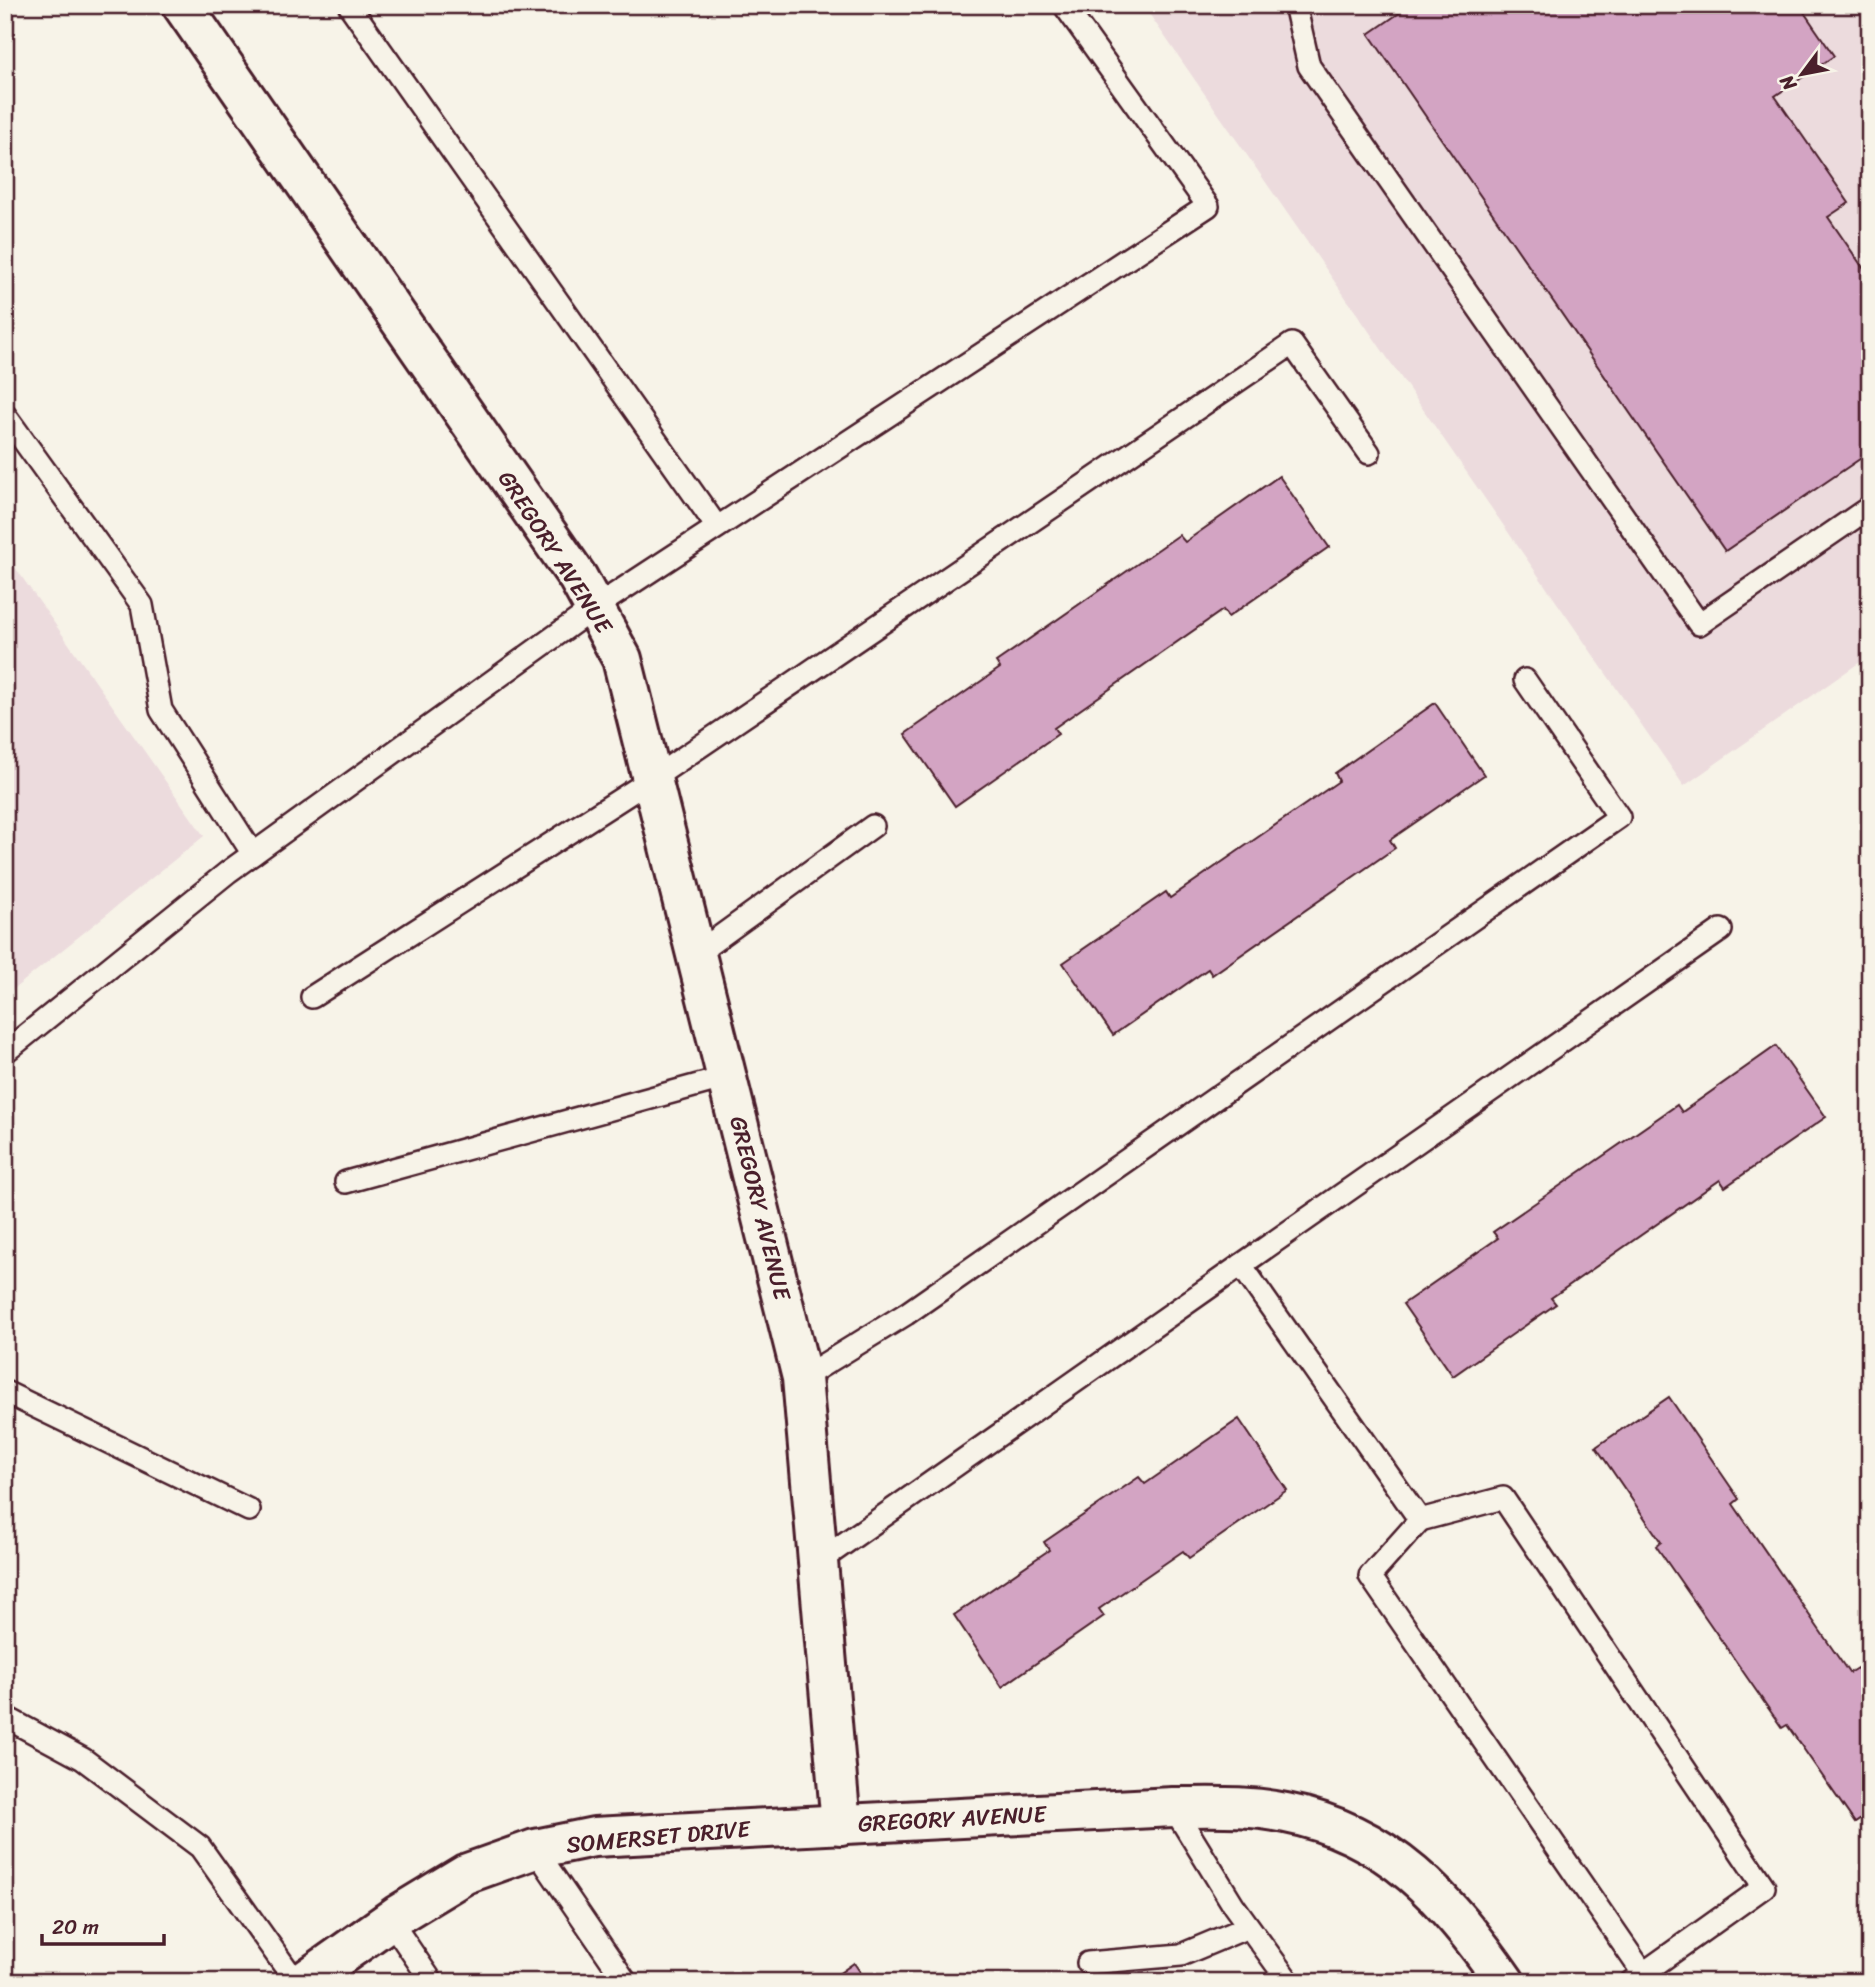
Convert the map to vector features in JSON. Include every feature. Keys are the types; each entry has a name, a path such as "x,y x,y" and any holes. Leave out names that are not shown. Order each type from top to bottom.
{"street":[{"name":"GREGORY AVENUE","path":"182,5 578,578 622,659 802,1378 841,1825 1173,1807 1234,1807 1284,1812 1326,1823 1366,1842 1410,1870 1443,1900 1477,1941 1505,1982"},
{"name":"SOMERSET DRIVE","path":"303,1982 390,1920 465,1874 535,1849 594,1837 841,1825"}],"lane":[{"path":"349,5 716,527"},
{"path":"5,1052 253,854 594,608 1208,206 1064,5"},
{"path":"1298,5 1296,9 1309,66 1699,624 1870,508"},
{"path":"312,997 652,779 1292,344 1370,453"},
{"path":"5,415 142,605 161,710 253,854"},
{"path":"802,1378 906,1314 1619,817 1525,680"},
{"path":"696,954 873,826"},
{"path":"818,1562 1721,930"},
{"path":"346,1182 727,1077"},
{"path":"1241,1265 1420,1520"},
{"path":"5,1392 249,1510"},
{"path":"1503,1498 1764,1887 1637,1977 1370,1576 1420,1520 1503,1498"},
{"path":"5,1717 83,1759 200,1847 296,1982"},
{"path":"1173,1807 1248,1927 1289,1982"},
{"path":"535,1849 626,1982"},
{"path":"390,1920 432,1982"},
{"path":"1087,1964 1181,1955 1248,1927"}],"shaded area":[{"path":"1143,5 1870,5 1870,655 1684,786"},
{"path":"5,553 204,836 5,996"}],"building":[{"path":"1411,5 1799,5 1834,56 1775,96 1849,203 1828,217 1870,278 1870,452 1725,551 1369,34"},
{"path":"1279,476 1329,547 1228,617 1223,610 1054,728 1058,734 955,806 905,734 1000,668 996,662 1179,535 1185,542"},
{"path":"1435,703 1484,775 1390,840 1395,848 1212,975 1208,969 1113,1035 1063,963 1166,892 1170,898 1339,781 1335,773"},
{"path":"1776,1046 1826,1117 1725,1187 1720,1180 1551,1298 1556,1304 1453,1376 1403,1304 1498,1238 1493,1232 1677,1105 1682,1112"},
{"path":"1669,1397 1739,1499 1733,1504 1849,1673 1857,1668 1870,1686 1870,1813 1855,1823 1787,1725 1782,1728 1656,1546 1661,1542 1596,1447"},
{"path":"1239,1419 1287,1490 1189,1558 1183,1551 1099,1609 1104,1616 1002,1687 954,1615 1049,1550 1044,1542 1139,1477 1145,1484"},
{"path":"854,1963 867,1982 827,1982"}]}
